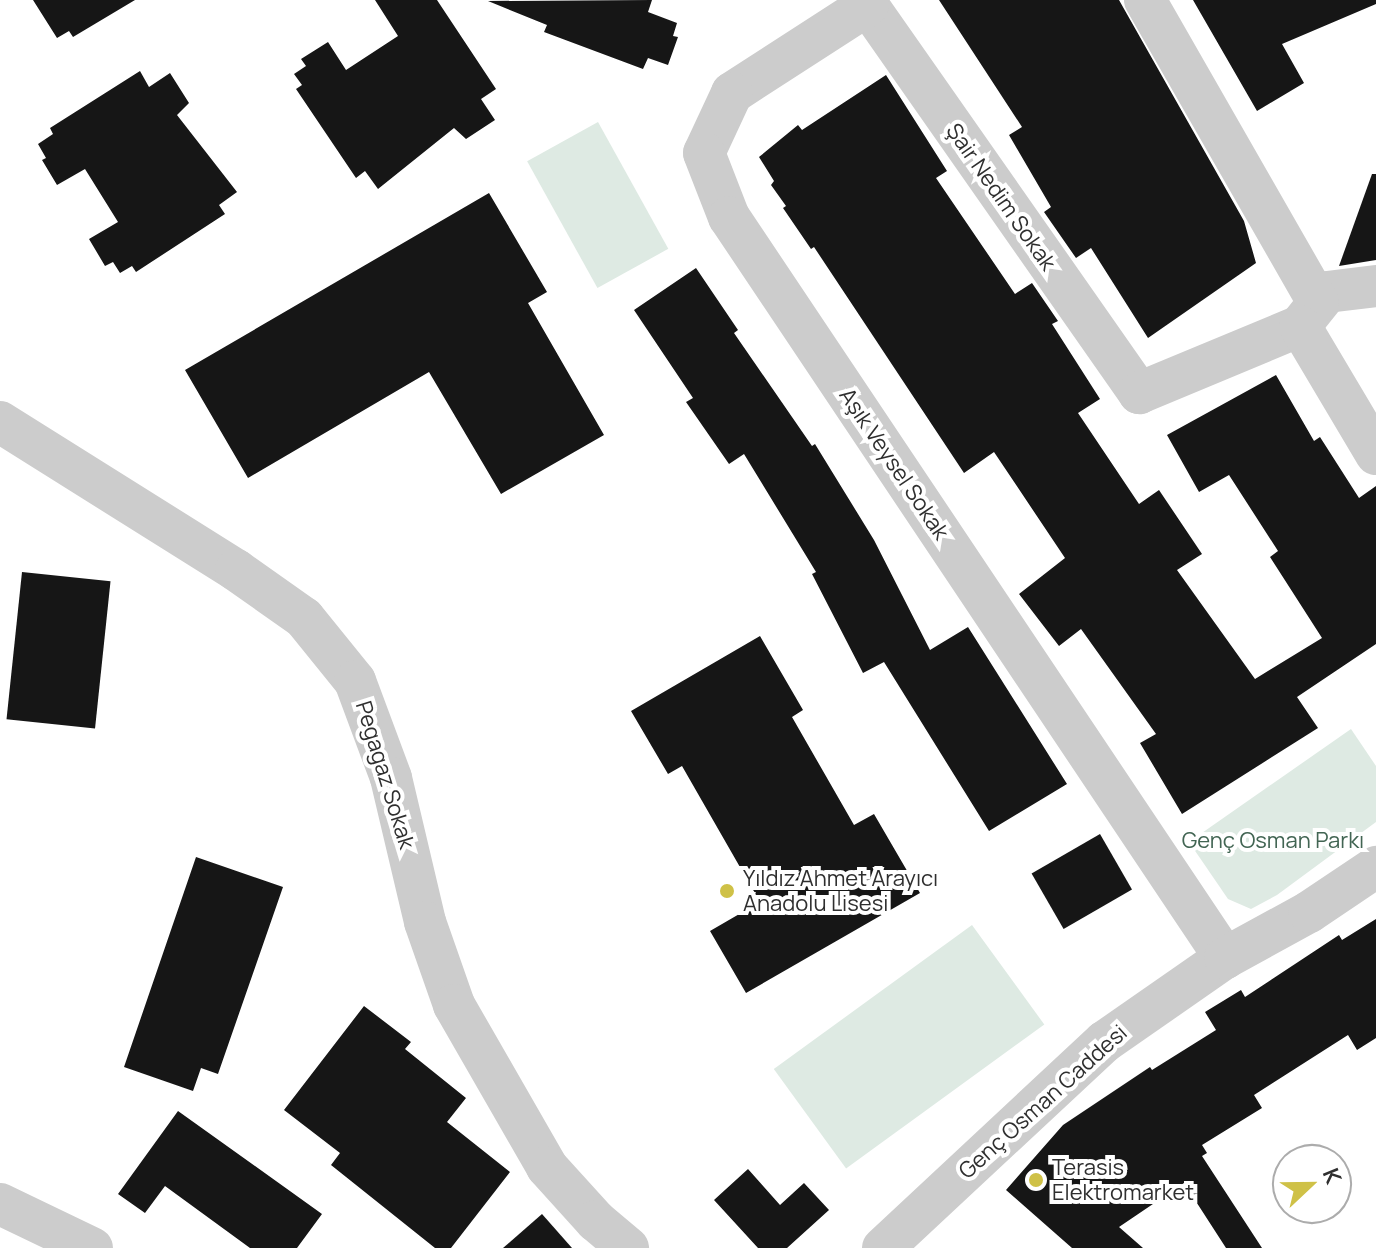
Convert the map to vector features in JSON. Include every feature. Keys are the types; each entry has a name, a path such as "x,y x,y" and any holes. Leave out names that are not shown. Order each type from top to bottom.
{"street":[{"path":"1145,0 1309,314 1376,454"},
{"name":"Şair Nedim Sokak","path":"866,2 1139,393 1309,314"},
{"name":"Aşık Veysel Sokak","path":"866,2 732,93 704,153 729,217 1225,958"},
{"path":"1309,314 1327,292 1376,286"},
{"name":"Pegagaz Sokak","path":"0,422 236,570 304,618 355,681 391,778 425,922 454,1005 547,1167 596,1221 628,1248"},
{"name":"Genç Osman Caddesi","path":"883,1248 1104,1042 1225,958 1309,912 1376,867"},
{"path":"0,1204 92,1248"}],"green space":[{"path":"598,122 668,249 597,288 527,161"},
{"name":"Genç Osman Parkı","path":"1351,729 1376,766 1376,822 1277,895 1251,909 1228,899 1189,842"},
{"path":"972,925 1044,1025 846,1169 774,1069"}],"building":[{"path":"33,0 135,0 73,37 69,31 57,38"},
{"path":"375,0 437,0 496,89 481,99 495,120 466,139 454,128 378,189 365,171 356,178 296,89 302,85 294,74 306,66 301,59 328,42 346,70 398,36"},
{"path":"652,0 648,12 677,23 673,36 678,37 668,65 648,58 643,69 544,32 547,25 488,1"},
{"path":"939,0 1119,0 1244,221 1256,263 1148,338 1091,248 1076,258 1044,212 1051,207 1009,135 1022,127"},
{"path":"1193,0 1376,0 1376,4 1282,44 1304,83 1257,111"},
{"path":"140,71 149,87 170,73 189,103 177,115 237,192 219,205 225,214 136,272 132,266 120,273 113,262 105,266 89,239 118,222 85,169 57,185 42,160 46,158 38,144 53,134 50,128"},
{"path":"886,75 947,171 936,178 1015,294 1032,283 1058,321 1052,324 1100,399 1078,413 1139,504 1159,490 1202,554 1177,570 1255,679 1322,638 1270,557 1278,551 1229,475 1199,492 1167,435 1276,375 1314,441 1320,437 1359,498 1376,486 1376,644 1297,697 1318,728 1182,814 1140,743 1156,734 1081,629 1059,646 1019,594 1065,558 994,452 964,473 814,247 811,249 783,208 786,206 771,185 774,181 759,157 798,125 802,130"},
{"path":"1372,174 1376,174 1376,260 1339,266"},
{"path":"489,193 547,292 528,303 604,435 501,494 429,372 248,478 185,370"},
{"path":"696,268 738,330 734,333 812,446 815,444 874,540 930,650 968,627 1067,784 989,831 884,662 863,673 812,574 816,572 744,454 729,464 686,402 693,398 634,310"},
{"path":"22,572 111,581 95,728 7,719"},
{"path":"760,636 803,710 792,717 854,825 874,814 920,893 746,993 710,931 760,902 682,766 668,774 631,711"},
{"path":"1100,834 1132,889 1064,929 1032,874"},
{"path":"196,857 283,887 218,1074 201,1068 193,1091 124,1067"},
{"path":"1376,919 1376,1038 1357,1050 1348,1035 1254,1095 1262,1108 1202,1145 1207,1153 1202,1156 1262,1248 1226,1248 1184,1183 1119,1227 1143,1248 1072,1248 1006,1190 1063,1125 1150,1067 1152,1070 1216,1030 1205,1012 1241,990 1245,997 1339,935 1342,940"},
{"path":"364,1006 411,1042 405,1049 466,1098 447,1122 510,1172 451,1248 435,1248 331,1165 340,1153 284,1110"},
{"path":"178,1111 322,1214 297,1248 250,1248 165,1186 145,1213 118,1194"},
{"path":"748,1169 780,1205 804,1183 829,1210 787,1248 758,1248 714,1200"},
{"path":"542,1214 572,1248 503,1248"}],"place":[{"name":"Yıldız Ahmet Arayıcı Anadolu Lisesi","path":"727,891"},
{"name":"Terasis Elektromarket","path":"1036,1180"}]}
